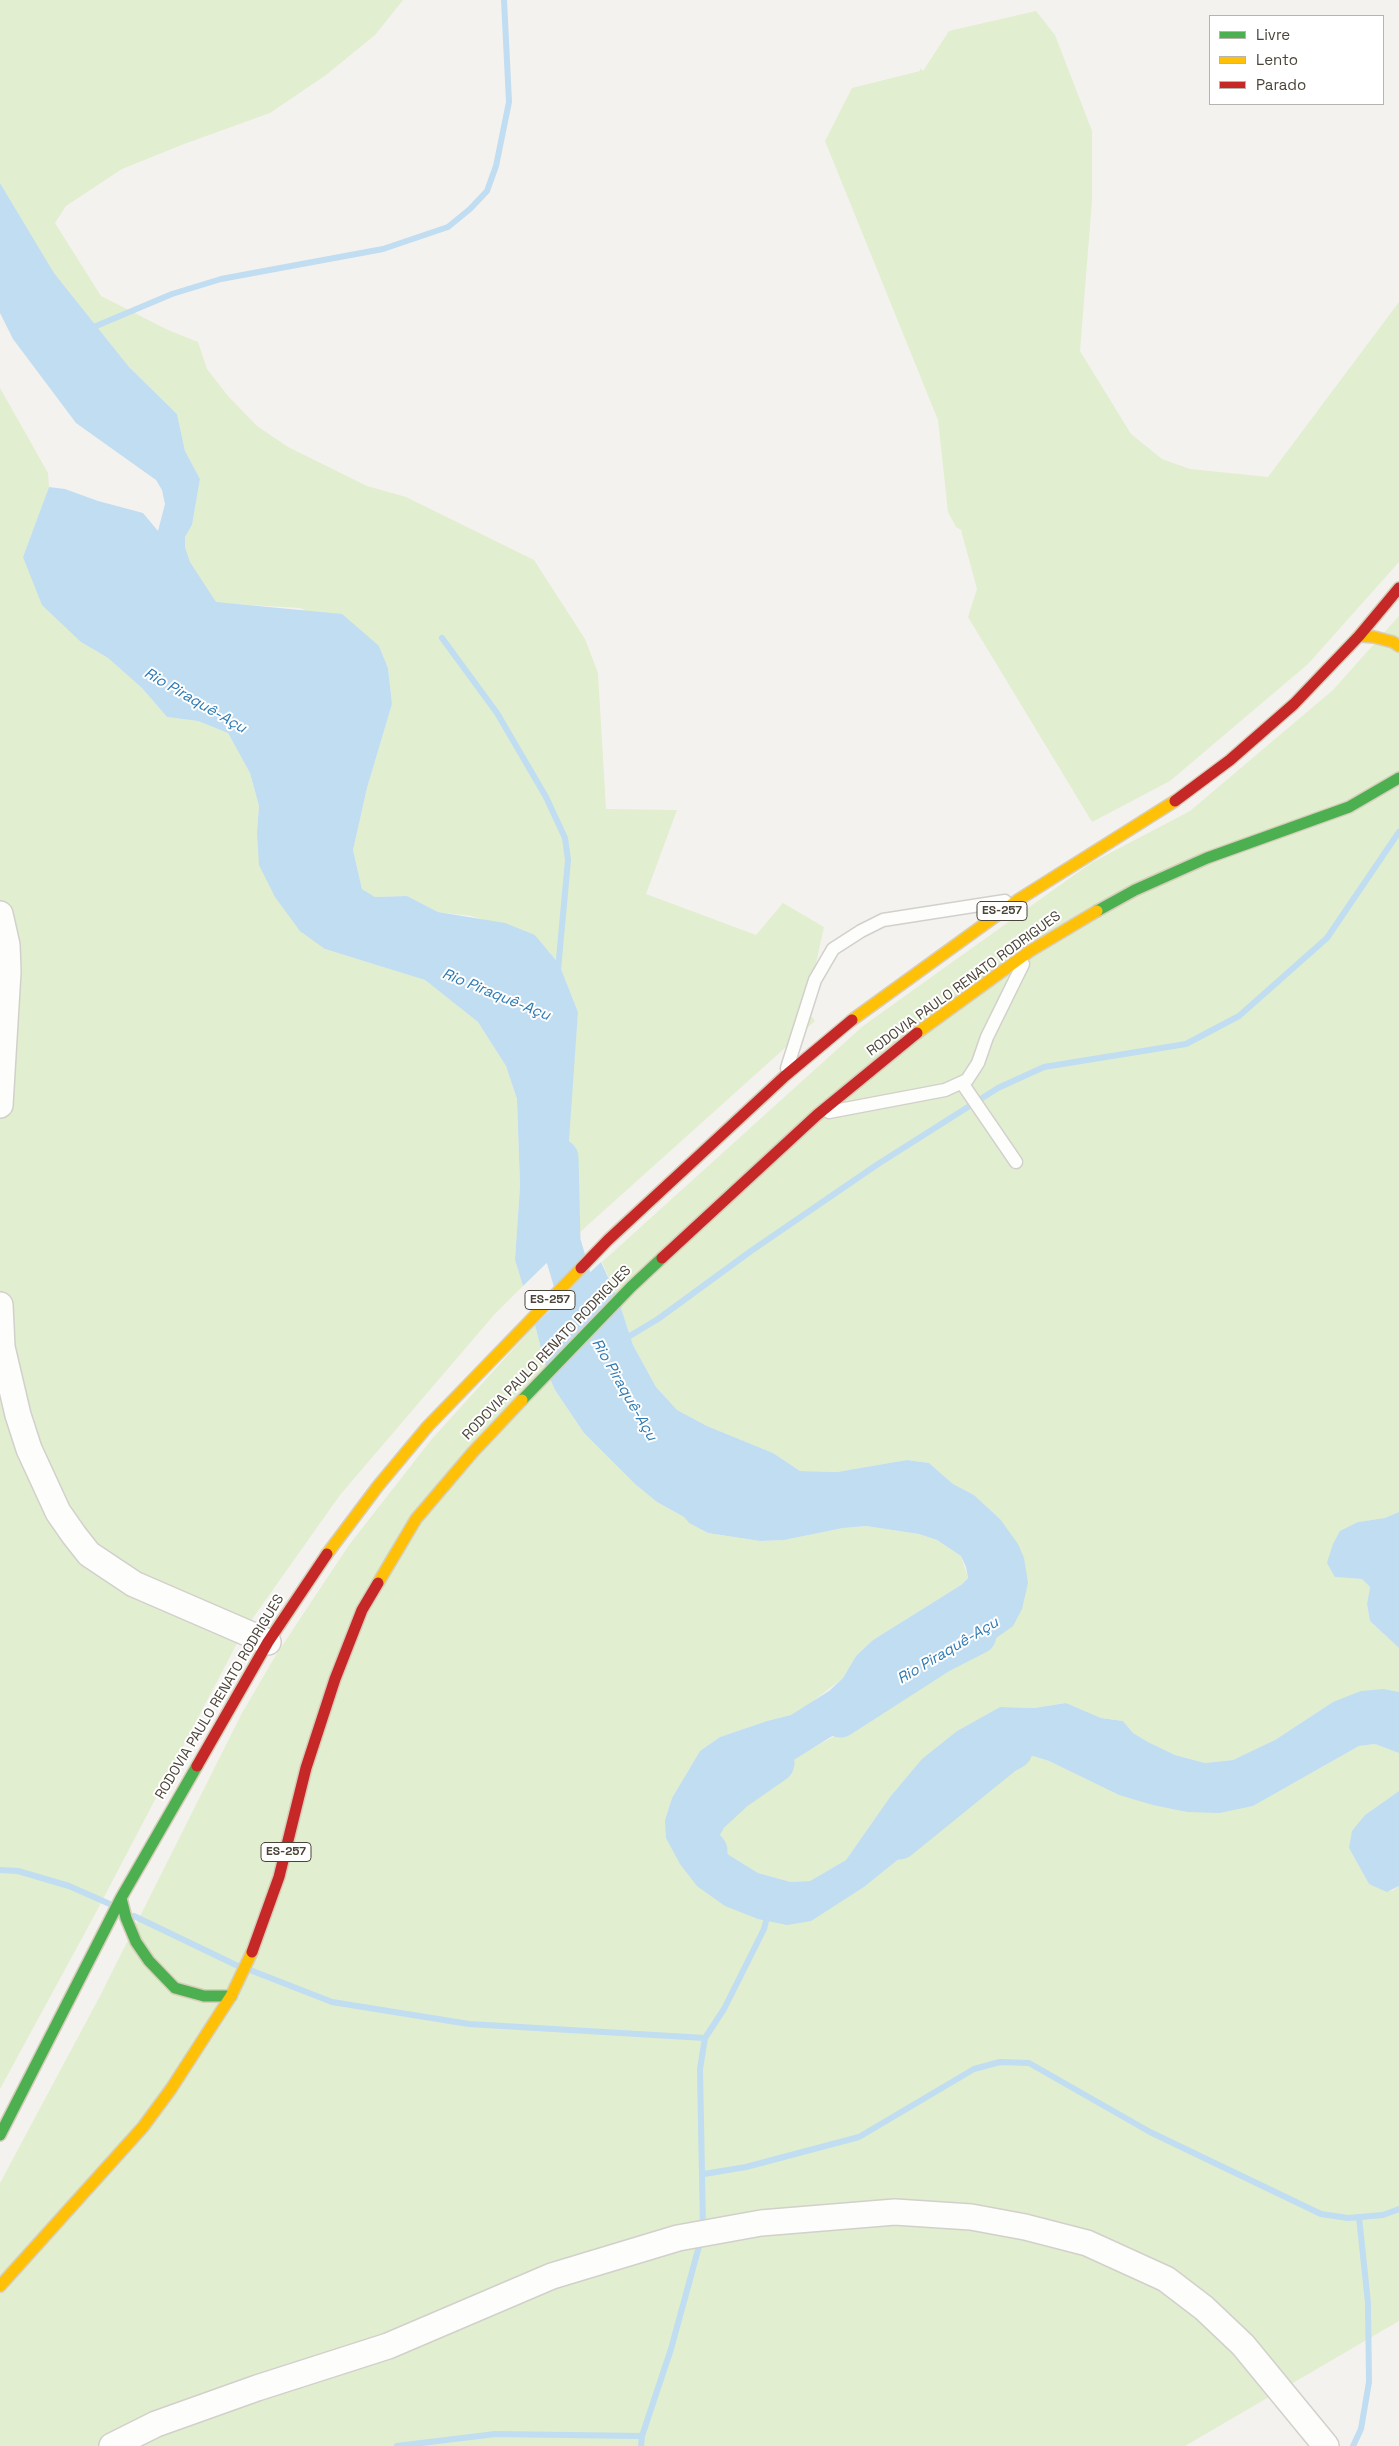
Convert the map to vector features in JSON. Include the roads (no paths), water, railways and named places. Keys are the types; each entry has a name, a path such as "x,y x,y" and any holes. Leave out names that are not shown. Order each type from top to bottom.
{"main road":[{"name":"RODOVIA PAULO RENATO RODRIGUES","path":"0,2135 121,1898 268,1642 323,1560 378,1486 428,1426 608,1240 785,1076 856,1017 1018,900 1185,795 1230,760 1294,704 1359,636 1399,588"},
{"path":"1359,636 1374,637 1393,642 1399,646"},
{"name":"RODOVIA PAULO RENATO RODRIGUES","path":"0,2286 143,2127 172,2089 232,1996 254,1948 279,1877 306,1768 335,1679 362,1610 416,1519 473,1452 631,1287 817,1115 896,1048 1030,952 1074,924 1135,890 1208,858 1349,807 1399,778"},
{"path":"121,1898 126,1918 136,1942 149,1961 176,1988 191,1994 232,1996"}],"street":[{"path":"0,914 7,945 8,972 0,1105"},
{"path":"0,1305 2,1347 18,1415 29,1449 58,1512 89,1554 134,1584 268,1642"},
{"path":"112,2446 156,2424 257,2388 388,2346 552,2276 660,2243 761,2223 895,2212 971,2217 1025,2227 1087,2243 1166,2279 1204,2308 1243,2345 1326,2446"}],"lane":[{"path":"785,1076 815,980 832,949 883,920 1018,900"},
{"path":"817,1115 884,1100 945,1090 962,1083 973,1073 1008,993 1030,952"},
{"path":"962,1083 1016,1162"}],"water":[{"path":"0,183 54,273 129,367 177,414 185,451 200,479 192,525 185,537 185,547 190,562 216,602 342,614 379,646 388,668 392,704 367,788 353,850 362,889 375,897 407,896 438,912 505,923 535,935 559,964 578,1012 568,1154 560,1215 560,1250 523,1286 515,1260 520,1186 517,1099 506,1066 478,1022 425,980 325,949 300,931 275,897 259,865 257,832 259,806 250,773 228,733 198,721 167,717 142,688 108,658 81,642 42,605 23,557 49,487 65,489 98,501 143,513 158,531 165,504 162,490 156,480 76,423 13,339 0,313"},
{"path":"601,1262 618,1299 633,1345 656,1387 677,1410 707,1426 773,1453 800,1471 837,1472 907,1460 929,1463 953,1484 974,1495 1000,1519 1018,1544 1024,1558 1028,1583 1022,1609 1013,1626 992,1641 969,1652 919,1661 904,1669 892,1679 871,1706 850,1725 784,1766 742,1787 719,1804 712,1820 715,1842 729,1855 758,1873 791,1882 810,1881 846,1860 890,1797 922,1759 957,1731 1000,1707 1034,1708 1066,1703 1101,1718 1123,1721 1133,1733 1148,1742 1175,1755 1205,1763 1233,1760 1275,1740 1333,1702 1361,1691 1384,1689 1399,1692 1399,1753 1375,1744 1359,1746 1253,1806 1219,1813 1187,1812 1153,1805 1119,1795 1049,1761 1033,1756 1014,1757 963,1787 941,1807 915,1846 864,1887 811,1921 787,1925 758,1919 725,1906 697,1886 680,1864 666,1838 665,1820 672,1798 700,1751 720,1737 791,1715 829,1691 843,1678 856,1656 873,1640 961,1585 968,1578 966,1567 961,1556 937,1540 919,1534 866,1526 843,1528 784,1540 760,1541 708,1533 657,1502 635,1484 584,1433 555,1390 547,1372 535,1325"},
{"path":"1399,1512 1399,1648 1370,1621 1367,1604 1370,1587 1362,1579 1335,1577 1327,1563 1333,1544 1340,1531 1358,1522 1385,1518"},
{"path":"1399,1791 1399,1886 1387,1892 1369,1884 1349,1848 1352,1831 1365,1815"}],"waterway":[{"path":"89,329 172,294 221,279 383,249 448,227 470,209 487,191 496,166 509,102 504,0"},
{"path":"442,638 497,713 546,797 565,838 568,860 558,970"},
{"path":"623,1340 658,1319 751,1251 878,1164 998,1088 1044,1067 1186,1044 1239,1016 1327,938 1399,832"},
{"name":"Rio Piraquê-Açu","path":"559,1158 561,1242 582,1313"},
{"name":"Rio Piraquê-Açu","path":"840,1718 938,1655 977,1635"},
{"name":"Rio Piraquê-Açu","path":"899,1840 1005,1754 1013,1750"},
{"name":"Rio Piraquê-Açu","path":"708,1851 700,1842 700,1831 708,1816 735,1791 775,1763"},
{"path":"0,1870 18,1871 69,1886 112,1905"},
{"path":"703,2229 700,2069 705,2038 724,2009 764,1929 768,1913"},
{"path":"134,1916 238,1966"},
{"path":"250,1970 332,2002 469,2024 705,2038"},
{"path":"704,2174 746,2167 859,2137 974,2069 1000,2062 1029,2063 1150,2132 1321,2214 1348,2218 1383,2215 1399,2209"},
{"path":"1353,2446 1361,2429 1369,2382 1368,2303 1359,2217"},
{"path":"641,2446 642,2436 671,2349 701,2239"},
{"path":"397,2446 495,2434 642,2436"}]}
